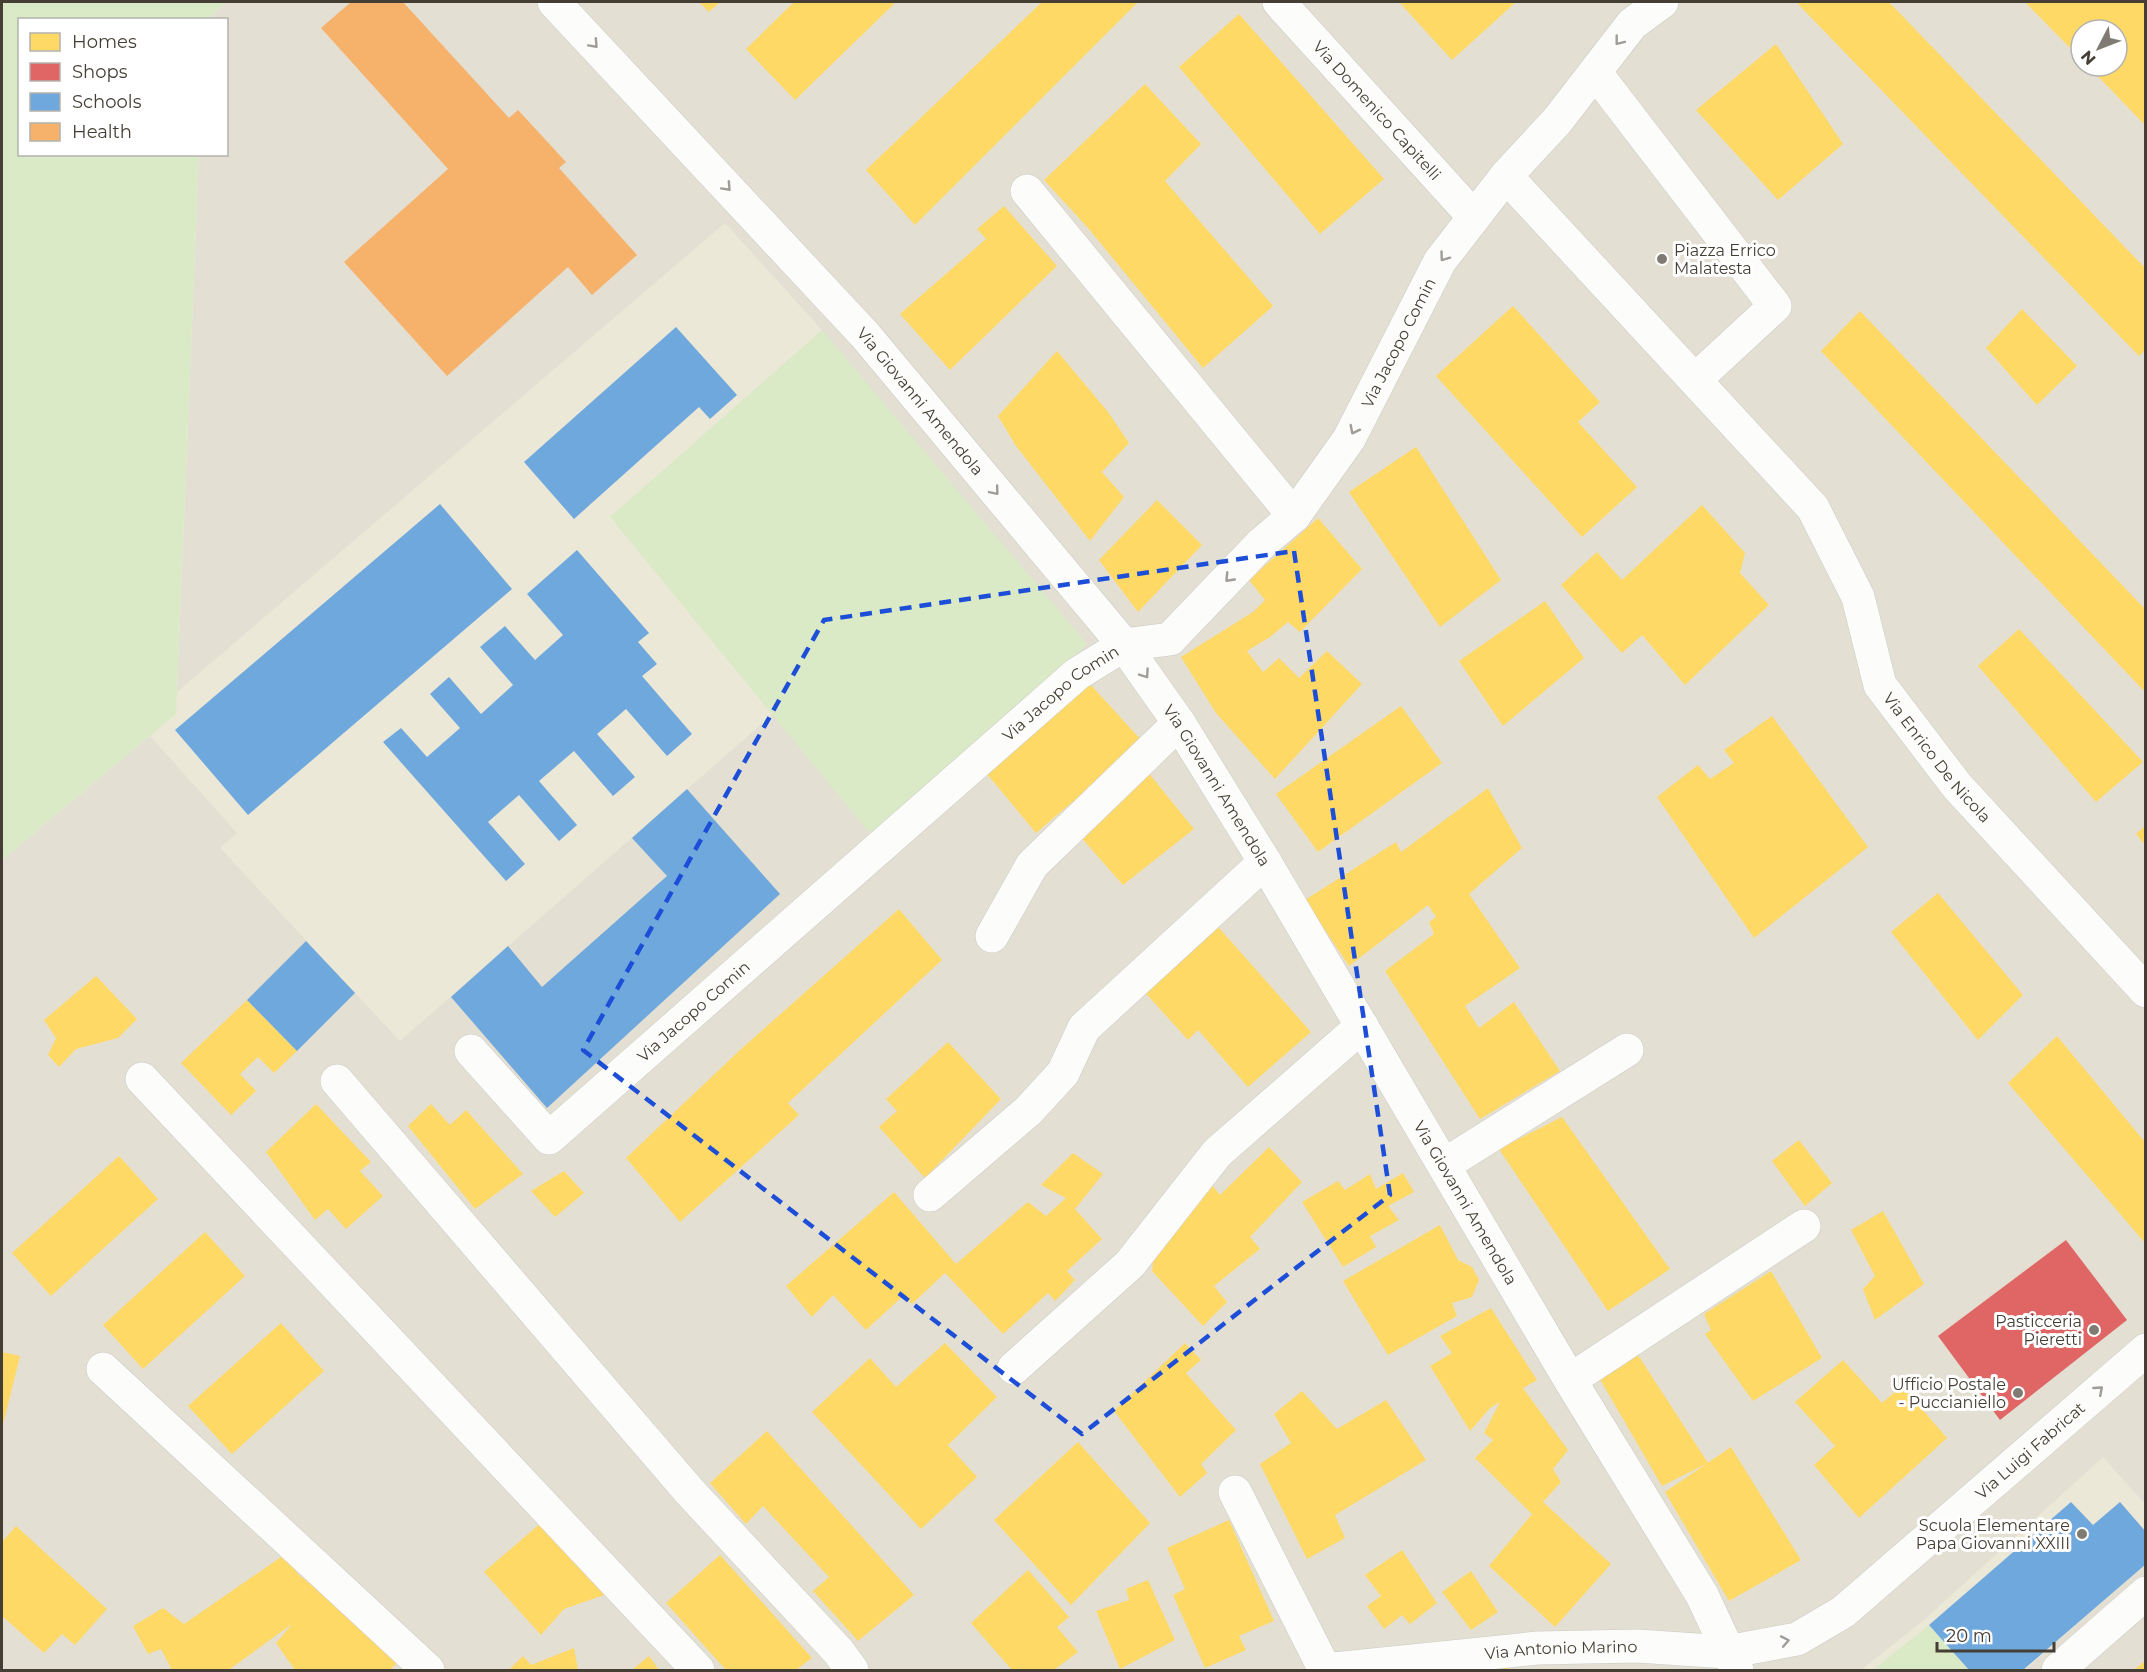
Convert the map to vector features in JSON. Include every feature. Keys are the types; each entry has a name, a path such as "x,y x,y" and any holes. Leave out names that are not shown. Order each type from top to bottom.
{"street":[{"name":"Via Giovanni Amendola","path":"554,2 865,335 1124,645 1179,723 1264,862 1569,1380 1702,1595 1732,1662"},
{"name":"Via Domenico Capitelli","path":"1279,2 1474,217"},
{"name":"Via Jacopo Comin","path":"471,1051 549,1138 1077,674 1124,645 1170,639 1262,543 1294,516 1349,439 1440,261 1506,176 1557,122 1632,24 1662,2"},
{"path":"1506,176 1695,380 1775,306 1595,72"},
{"path":"1027,190 1294,516"},
{"name":"Via Enrico De Nicola","path":"1695,380 1814,508 1858,597 1880,684 1957,786 2145,991"},
{"path":"992,936 1032,865 1179,723"},
{"path":"930,1195 1042,1095 1063,1073 1084,1028 1264,862"},
{"path":"1014,1368 1130,1264 1217,1153 1362,1026"},
{"path":"1444,1165 1627,1050"},
{"path":"142,1079 698,1671"},
{"path":"337,1081 690,1492 838,1651 852,1671"},
{"path":"1569,1380 1804,1226"},
{"name":"Via Luigi Fabricat","path":"1732,1662 1797,1639 1843,1612 2145,1350"},
{"path":"103,1369 428,1671"},
{"path":"1235,1492 1324,1670"},
{"path":"2058,1671 2145,1593"},
{"path":"1597,1671 1637,1646"},
{"name":"Via Antonio Marino","path":"1324,1670 1538,1648 1637,1646 1732,1662"}],"highlighted area":[{"path":"1294,551 1390,1195 1082,1434 583,1050 824,620"}],"shaded area":[{"path":"227,2 2145,2 2145,1670 2,1670 2,860 176,714 199,156 228,156 228,18 209,18"},
{"path":"725,223 822,330 611,517 773,714 400,1041 220,848 237,833 150,736 176,714 177,692"},
{"name":"Scuola Elementare Papa Giovanni XXIII","path":"2103,1457 2145,1504 2145,1564 2025,1670 1861,1670 1925,1619"}],"green space":[{"path":"2,2 227,2 209,18 18,18 18,156 199,156 176,714 2,860"},
{"path":"822,330 1087,644 872,836 610,517"},
{"path":"1929,1625 1969,1670 1873,1670"}],"building: Homes":[{"path":"699,2 720,2 709,12"},
{"path":"794,2 896,2 795,100 746,49"},
{"path":"1042,2 1138,2 915,225 866,170"},
{"path":"1399,2 1516,2 1452,60"},
{"path":"1796,2 1889,2 2145,268 2145,350 2139,356"},
{"path":"2025,2 2145,2 2145,125 2100,78 2129,78 2129,18 2069,18 2069,47"},
{"path":"1239,14 1384,179 1320,234 1179,67"},
{"path":"1776,44 1843,144 1778,200 1696,110"},
{"path":"1145,84 1201,144 1165,181 1273,306 1203,368 1088,228 1044,180"},
{"path":"1004,206 1057,266 950,370 900,314 986,239 977,229"},
{"path":"1513,306 1600,402 1578,422 1637,487 1582,537 1436,376"},
{"path":"2022,309 2077,366 2037,405 1986,348"},
{"path":"1860,311 2145,609 2145,692 1821,351"},
{"path":"1057,351 1108,412 1129,443 1102,472 1124,497 1090,541 1016,446 998,416"},
{"path":"1416,447 1501,580 1440,627 1349,492"},
{"path":"1157,500 1202,545 1138,612 1099,560"},
{"path":"1702,505 1745,553 1740,573 1769,605 1685,685 1642,635 1622,653 1561,585 1597,552 1622,580"},
{"path":"1318,518 1362,569 1300,632 1288,622 1270,637 1247,651 1263,672 1279,658 1299,678 1327,651 1362,684 1275,779 1216,713 1181,657 1253,612 1265,600 1249,580"},
{"path":"1545,601 1584,658 1503,726 1459,661"},
{"path":"2019,629 2143,762 2096,802 1978,666"},
{"path":"1089,683 1143,742 1036,833 987,774"},
{"path":"1401,706 1442,763 1318,852 1276,794"},
{"path":"1772,716 1868,847 1754,938 1657,797 1698,765 1710,779 1734,763 1724,750"},
{"path":"1147,771 1194,829 1123,885 1078,834"},
{"path":"1488,788 1522,848 1469,894 1520,968 1465,1006 1479,1028 1514,1002 1560,1071 1480,1119 1385,971 1434,934 1429,922 1436,917 1428,905 1349,966 1305,900 1396,842 1401,852"},
{"path":"2145,826 2145,845 2136,834"},
{"path":"1938,893 2023,995 1978,1040 1891,932"},
{"path":"899,909 942,960 788,1103 799,1115 680,1222 626,1158 740,1050"},
{"path":"1213,921 1311,1032 1248,1087 1198,1030 1188,1040 1140,987"},
{"path":"96,976 137,1019 118,1038 76,1049 59,1067 48,1055 56,1038 44,1020"},
{"path":"247,1000 297,1051 274,1073 258,1057 240,1074 256,1091 231,1115 181,1063"},
{"path":"2057,1036 2145,1142 2145,1243 2008,1083"},
{"path":"948,1042 1001,1099 925,1178 879,1127 897,1111 886,1099"},
{"path":"316,1104 371,1162 360,1171 383,1196 346,1229 328,1209 315,1220 266,1152"},
{"path":"431,1104 450,1125 466,1110 523,1174 475,1209 408,1126"},
{"path":"1562,1117 1670,1269 1608,1311 1499,1149"},
{"path":"1799,1140 1832,1183 1805,1206 1772,1161"},
{"path":"1269,1147 1302,1182 1250,1237 1260,1249 1214,1286 1227,1302 1203,1326 1152,1271 1155,1244 1211,1184 1220,1195"},
{"path":"1073,1153 1103,1174 1075,1209 1102,1239 1067,1271 1075,1280 1055,1301 1048,1293 1003,1334 945,1273 912,1304 904,1295 866,1330 833,1295 812,1317 786,1286 894,1192 956,1264 1028,1202 1046,1216 1066,1198 1041,1185"},
{"path":"119,1156 158,1199 51,1296 12,1253"},
{"path":"564,1171 584,1193 555,1217 531,1191"},
{"path":"1403,1173 1414,1192 1388,1206 1399,1220 1370,1236 1376,1247 1343,1267 1302,1202 1338,1181 1345,1190 1370,1174 1376,1189"},
{"path":"1883,1211 1924,1284 1875,1320 1863,1289 1875,1276 1851,1230"},
{"path":"1440,1225 1458,1260 1472,1267 1479,1280 1472,1297 1452,1303 1457,1316 1388,1355 1343,1281"},
{"path":"205,1232 245,1276 143,1369 103,1325"},
{"path":"1771,1271 1822,1358 1753,1401 1705,1334 1711,1330 1704,1314"},
{"path":"1491,1308 1537,1380 1523,1388 1568,1450 1553,1469 1561,1482 1543,1502 1611,1564 1555,1627 1489,1566 1532,1514 1475,1458 1493,1440 1484,1433 1500,1402 1490,1408 1470,1431 1430,1366 1452,1353 1440,1336"},
{"path":"281,1323 324,1371 232,1454 188,1406"},
{"path":"945,1343 997,1397 948,1445 977,1477 921,1529 812,1412 870,1358 896,1387"},
{"path":"1185,1343 1201,1360 1186,1373 1236,1430 1201,1464 1207,1473 1180,1497 1114,1411"},
{"path":"2,1352 20,1356 2,1429"},
{"path":"1636,1352 1708,1463 1662,1486 1598,1376"},
{"path":"1843,1360 1882,1403 1902,1386 1947,1438 1859,1518 1814,1465 1835,1446 1795,1402"},
{"path":"1302,1391 1337,1429 1386,1400 1426,1460 1335,1515 1345,1538 1307,1559 1260,1464 1291,1443 1274,1414"},
{"path":"767,1431 914,1595 858,1641 813,1591 829,1577 763,1506 746,1524 710,1483"},
{"path":"1078,1442 1150,1523 1071,1605 994,1520"},
{"path":"1731,1447 1801,1560 1729,1601 1665,1492"},
{"path":"1229,1520 1274,1621 1239,1636 1246,1650 1205,1668 1173,1595 1185,1589 1167,1548"},
{"path":"543,1521 607,1594 564,1609 541,1635 484,1572"},
{"path":"16,1526 107,1609 75,1645 62,1634 44,1653 2,1616 2,1542"},
{"path":"1402,1550 1437,1603 1410,1624 1402,1615 1384,1629 1367,1606 1381,1596 1365,1575"},
{"path":"284,1555 298,1574 401,1659 390,1670 295,1670 276,1643 292,1624 231,1670 172,1670 161,1649 148,1654 133,1626 163,1608 184,1624"},
{"path":"720,1555 812,1658 796,1670 726,1670 666,1603"},
{"path":"1028,1570 1069,1617 1057,1627 1078,1652 1054,1670 1012,1670 971,1623"},
{"path":"1471,1571 1498,1612 1471,1630 1442,1592"},
{"path":"1148,1580 1175,1640 1120,1669 1096,1611 1129,1600 1126,1589"},
{"path":"574,1648 578,1670 509,1670 523,1656 531,1665"},
{"path":"649,1656 659,1670 632,1670"},
{"path":"2145,1661 2145,1670 2134,1670"},
{"path":"1508,1664 1509,1670 1472,1670"}],"building: Shops":[{"path":"2066,1240 2127,1320 2000,1420 1938,1336"}],"building: Schools":[{"path":"676,327 737,395 710,419 699,407 574,519 524,462"},
{"path":"440,504 512,589 248,815 175,730"},
{"path":"577,550 649,633 638,642 657,664 642,676 692,734 667,756 626,709 597,734 635,777 613,796 574,751 539,781 577,825 559,841 519,795 488,822 525,864 506,881 383,742 401,728 427,757 460,728 430,694 449,677 481,714 513,685 480,647 505,626 535,660 563,635 527,594"},
{"path":"687,789 780,894 547,1108 451,997 508,946 542,987 667,876 632,838"},
{"path":"306,941 355,993 297,1051 247,1000"},
{"name":"Scuola Elementare Papa Giovanni XXIII","path":"2071,1502 2093,1525 2120,1502 2146,1532 2146,1564 2023,1670 1969,1670 1929,1625"}],"building: Health":[{"path":"351,2 403,2 509,118 518,110 566,162 559,168 637,255 592,295 568,267 447,376 344,262 448,169 321,28"}],"place":[{"name":"Piazza Errico Malatesta","path":"1662,259"},
{"name":"Pasticceria Pieretti","path":"2094,1330"},
{"name":"Ufficio Postale - Puccianiello","path":"2018,1393"},
{"name":"Scuola Elementare Papa Giovanni XXIII","path":"2082,1534"}]}
